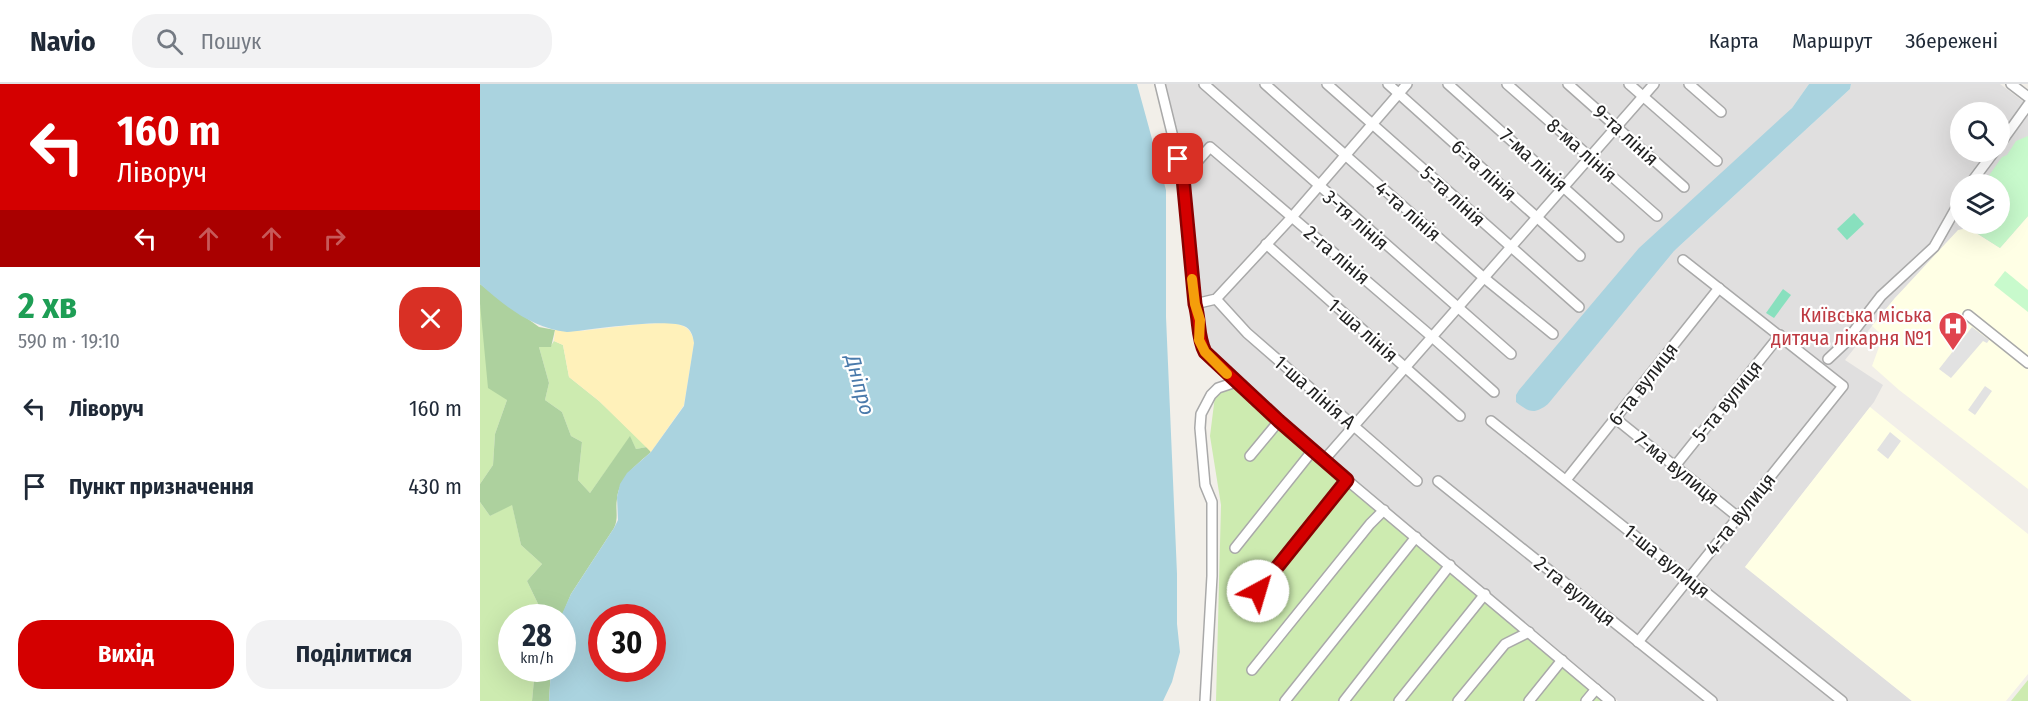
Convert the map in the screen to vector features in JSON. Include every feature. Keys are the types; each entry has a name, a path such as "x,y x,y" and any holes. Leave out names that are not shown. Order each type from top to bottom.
{"street":[{"path":"1160,84 1183,178 1195,304 1200,320 1199,340 1205,352 1347,480 1610,701"},
{"name":"3-тя лінія","path":"1204,84 1511,354"},
{"name":"4-та лінія","path":"1265,84 1483,277 1553,334"},
{"name":"5-та лінія","path":"1327,84 1579,307"},
{"name":"6-та лінія","path":"1388,84 1580,256"},
{"path":"1195,304 1216,299 1292,217 1407,84"},
{"name":"7-ма лінія","path":"1448,84 1619,237"},
{"name":"8-ма лінія","path":"1507,84 1657,216"},
{"name":"9-та лінія","path":"1568,84 1684,187"},
{"path":"1629,84 1717,161"},
{"path":"1324,460 1654,84"},
{"path":"1689,84 1721,112"},
{"path":"2011,84 2028,97"},
{"path":"2010,130 2028,105"},
{"name":"2-га лінія","path":"1183,178 1210,147 1494,392"},
{"path":"1828,359 1844,344 1881,296 1934,247 1950,219"},
{"name":"1-ша лінія","path":"1266,244 1460,416"},
{"path":"1683,260 1780,335"},
{"name":"6-та вулиця","path":"1566,480 1719,288"},
{"name":"1-ша лінія А","path":"1216,299 1247,333 1417,481"},
{"path":"1968,315 2028,363"},
{"name":"4-та вулиця","path":"1638,642 1843,386 1780,335"},
{"name":"5-та вулиця","path":"1675,466 1780,335"},
{"path":"1205,701 1212,576 1212,502 1204,485 1201,414 1211,395 1218,388 1236,382"},
{"name":"7-ма вулиця","path":"1616,418 1738,517"},
{"path":"1250,456 1279,421"},
{"name":"1-ша вулиця","path":"1491,421 1842,701"},
{"path":"1235,548 1313,450"},
{"path":"1258,591 1347,480"},
{"name":"2-га вулиця","path":"1438,481 1712,701"},
{"path":"1252,670 1370,524 1384,510"},
{"path":"1285,701 1416,537"},
{"path":"1345,700 1450,565"},
{"path":"1399,701 1485,594"},
{"path":"1458,701 1505,644 1529,632"},
{"path":"1529,701 1562,660"},
{"path":"1586,701 1596,689"}],"shaded area":[{"path":"1160,84 1809,84 1675,251 1850,89 1851,84 2000,84 2028,105 2028,216 2000,248 1978,234 2010,234 2010,174 1950,174 1950,234 1962,234 1895,298 1845,360 1883,385 1874,402 1745,567 1912,701 1618,701 1397,515 1394,518 1205,352 1183,178"},
{"name":"Київська міська дитяча лікарня №1","path":"2028,216 2028,489 1899,390 1872,366 1883,336 1872,326 1954,234 1978,234 2000,248"},
{"path":"1972,327 1989,340 1987,343 1983,341 1951,378 1939,369"},
{"path":"1985,386 1992,391 1975,415 1968,410"},
{"path":"1870,407 2028,534 2028,674 2006,701 1912,701 1745,567"},
{"path":"1890,432 1901,441 1888,459 1877,450"}],"green space":[{"path":"2028,136 2028,216 2000,248 1978,234 2010,234 2010,174 1990,174 1998,162 2010,162 2010,150 2016,141"},
{"path":"1854,213 1864,224 1847,240 1837,229"},
{"path":"2005,271 2028,290 2028,312 1994,285"},
{"path":"480,284 539,327 555,330 551,347 539,347 549,383 545,400 562,412 571,436 582,442 578,480 590,493 630,436 636,449 647,447 651,452 629,472 621,485 618,491 614,528 567,604 538,604 527,581 542,564 521,545 512,505 490,516 480,502 480,484 493,465 495,434 507,400 488,388"},
{"path":"1783,289 1791,295 1774,318 1766,313"},
{"path":"480,304 507,400 495,434 493,465 480,484"},
{"path":"554,341 563,345 569,377 599,401 647,447 636,449 630,437 590,493 578,480 582,442 571,436 562,412 545,400 549,383 539,347 550,347"},
{"path":"1232,386 1603,701 1216,701 1221,505 1210,436 1215,396"},
{"path":"480,502 490,516 512,504 521,545 542,564 527,581 538,604 498,604 498,682 534,682 532,701 480,701"},
{"path":"2028,680 2028,701 2011,701"},
{"path":"534,682 550,682 549,701 532,701"}],"sand":[{"path":"674,323 681,325 692,334 694,343 684,405 651,452 599,401 569,377 563,345 554,341 555,330 581,331 641,324"}],"water":[{"name":"Дніпро","path":"480,84 1137,84 1166,190 1166,317 1177,624 1180,652 1172,682 1163,701 549,701 550,682 576,682 576,604 566,604 618,520 617,497 620,484 627,473 651,452 684,406 694,343 688,329 677,324 647,324 567,332 554,330 531,321 500,301 480,284"},
{"path":"1809,84 1851,84 1850,89 1674,251 1548,404 1539,410 1532,411 1516,402 1519,390 1639,248 1792,108"}],"slow traffic":[{"path":"1192,279 1195,304 1200,320 1199,340 1205,352 1227,374"}],"place":[{"name":"Київська міська дитяча лікарня №1","path":"1953,352"}],"route":[{"path":"1178,159 1183,178 1195,304 1200,320 1199,340 1205,352 1347,480 1258,591"}]}
